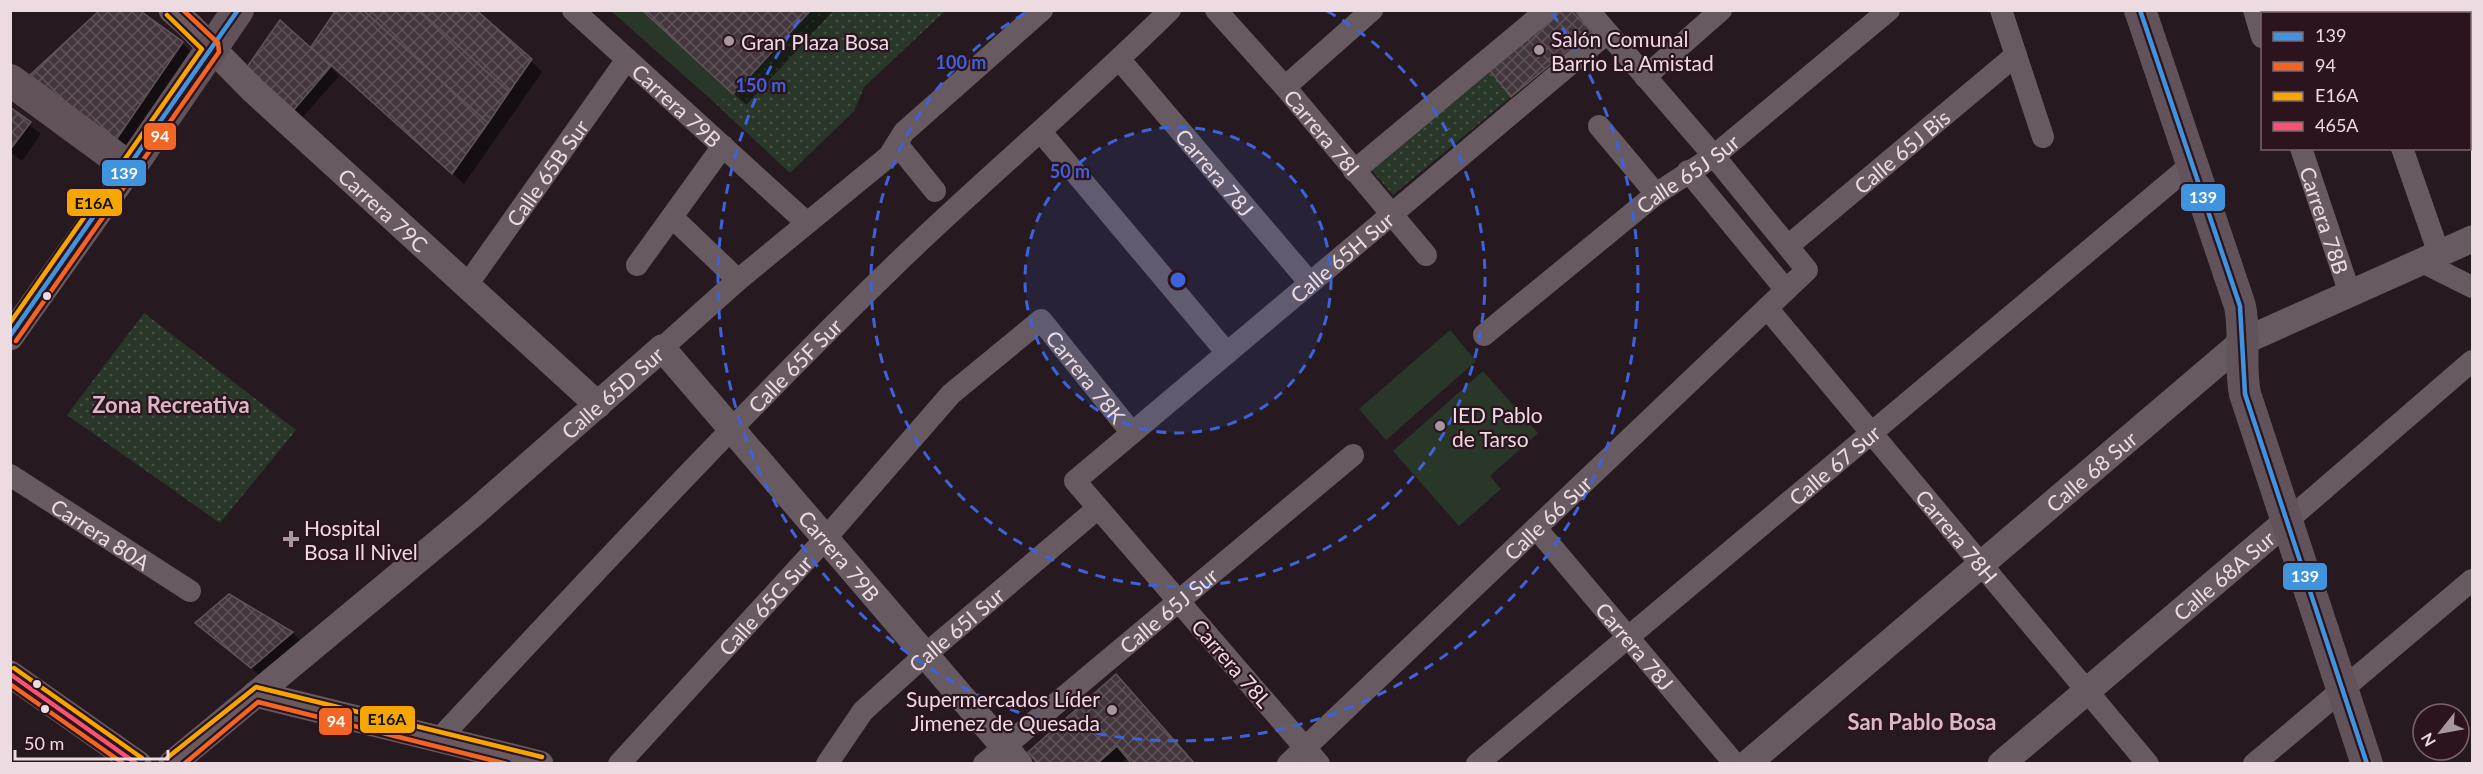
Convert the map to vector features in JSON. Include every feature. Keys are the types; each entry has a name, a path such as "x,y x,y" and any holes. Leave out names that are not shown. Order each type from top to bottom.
{"main road":[{"path":"10,80 130,168 238,10"},
{"path":"2140,10 2240,306 2242,379 2246,394 2367,764"}],"street":[{"name":"Carrera 79C","path":"172,10 253,90 598,405"},
{"name":"Carrera 79B","path":"573,10 807,223"},
{"name":"Calle 65D Sur","path":"172,764 482,506 738,280 889,156 904,132 1042,10"},
{"name":"Calle 65F Sur","path":"454,749 731,429 897,263 1120,60 1170,10"},
{"name":"Carrera 78I","path":"1216,10 1285,87 1426,255"},
{"path":"1285,87 1371,10"},
{"path":"1354,171 1547,10"},
{"path":"1588,10 1788,246"},
{"path":"1645,77 1720,10"},
{"name":"Calle 65J Sur","path":"1484,335 1656,194 1714,156 1889,10"},
{"path":"2001,10 2043,137"},
{"path":"2254,10 2261,34"},
{"name":"Calle 65H Sur","path":"1075,481 1607,33"},
{"name":"Calle 65J Bis","path":"1788,246 2016,55"},
{"name":"Calle 65B Sur","path":"467,285 627,59"},
{"name":"Carrera 78J","path":"1120,60 1310,283"},
{"path":"1599,126 1656,194"},
{"path":"1041,132 1227,353"},
{"path":"897,144 935,191"},
{"path":"637,265 723,146"},
{"name":"Carrera 78B","path":"2302,150 2350,294"},
{"path":"2403,150 2430,258 2472,287"},
{"name":"Calle 67 Sur","path":"1477,764 2192,164"},
{"path":"10,337 130,168"},
{"path":"1688,171 1786,290"},
{"path":"672,217 738,280"},
{"name":"Calle 68 Sur","path":"1747,764 2242,342 2472,239"},
{"name":"Calle 66 Sur","path":"1288,764 1312,756 1536,528 1807,270 1788,246"},
{"name":"Carrera 78H","path":"1767,308 2148,764"},
{"name":"Carrera 78K","path":"1041,320 1132,433"},
{"name":"Calle 65G Sur","path":"619,764 825,539 951,394 1041,320"},
{"name":"Carrera 79B","path":"662,348 925,655 1002,758"},
{"name":"Calle 68A Sur","path":"2001,764 2472,361"},
{"name":"Calle 65J Sur","path":"1002,758 1179,601 1353,455"},
{"name":"Carrera 80A","path":"10,476 190,591"},
{"name":"Carrera 78L","path":"1075,481 1312,756"},
{"name":"Calle 65I Sur","path":"827,764 863,711 925,655 1098,508"},
{"name":"Carrera 78J","path":"1536,528 1735,764"},
{"path":"2254,764 2472,580"},
{"path":"10,674 138,764"},
{"path":"256,694 454,749 540,764"}],"green space":[{"path":"611,11 642,11 733,94 715,103"},
{"path":"811,11 945,11 864,87 854,111 790,173 715,103 733,94"},
{"path":"1488,68 1511,97 1393,195 1369,167"},
{"path":"144,313 296,430 220,523 67,415"},
{"path":"1450,330 1476,361 1386,440 1359,409"},
{"path":"1483,371 1538,433 1490,476 1501,489 1459,526 1393,451"}],"building":[{"path":"100,10 139,10 183,42 116,140 30,75"},
{"path":"336,10 363,10 488,123 452,174 311,47"},
{"path":"363,10 419,10 509,92 488,123"},
{"path":"419,10 476,10 532,59 509,92"},
{"name":"Gran Plaza Bosa","path":"642,10 811,10 733,94"},
{"name":"Salón Comunal Barrio La Amistad","path":"1558,10 1575,10 1591,31 1511,97 1488,68"},
{"path":"280,20 331,66 292,112 245,70"},
{"path":"10,107 31,122 10,150"},
{"path":"229,594 293,632 251,668 195,623"},
{"name":"Supermercados Líder Jimenez de Quesada","path":"1116,674 1195,764 1132,764 1117,746 1097,764 1038,764 1028,752"}],"transit line":[{"name":"94","path":"16,341 219,52 218,43 183,10"},
{"name":"139","path":"10,336 238,10"},
{"name":"139","path":"2140,10 2240,306 2245,394 2367,764"},
{"name":"E16A","path":"10,323 202,49 167,15"},
{"name":"E16A","path":"14,668 142,758"},
{"name":"465A","path":"10,674 137,764"},
{"name":"94","path":"10,684 124,764"},
{"name":"E16A","path":"167,758 256,687 542,757"},
{"name":"94","path":"184,764 258,702 507,764"}],"place":[{"name":"Gran Plaza Bosa","path":"729,41"},
{"name":"Salón Comunal Barrio La Amistad","path":"1539,50"},
{"name":"IED Pablo de Tarso","path":"1440,426"},
{"name":"Hospital Bosa Il Nivel","path":"291,539"},
{"name":"Supermercados Líder Jimenez de Quesada","path":"1112,710"}],"district":[{"name":"Zona Recreativa","path":"171,404"},
{"name":"San Pablo Bosa","path":"1922,721"}]}
